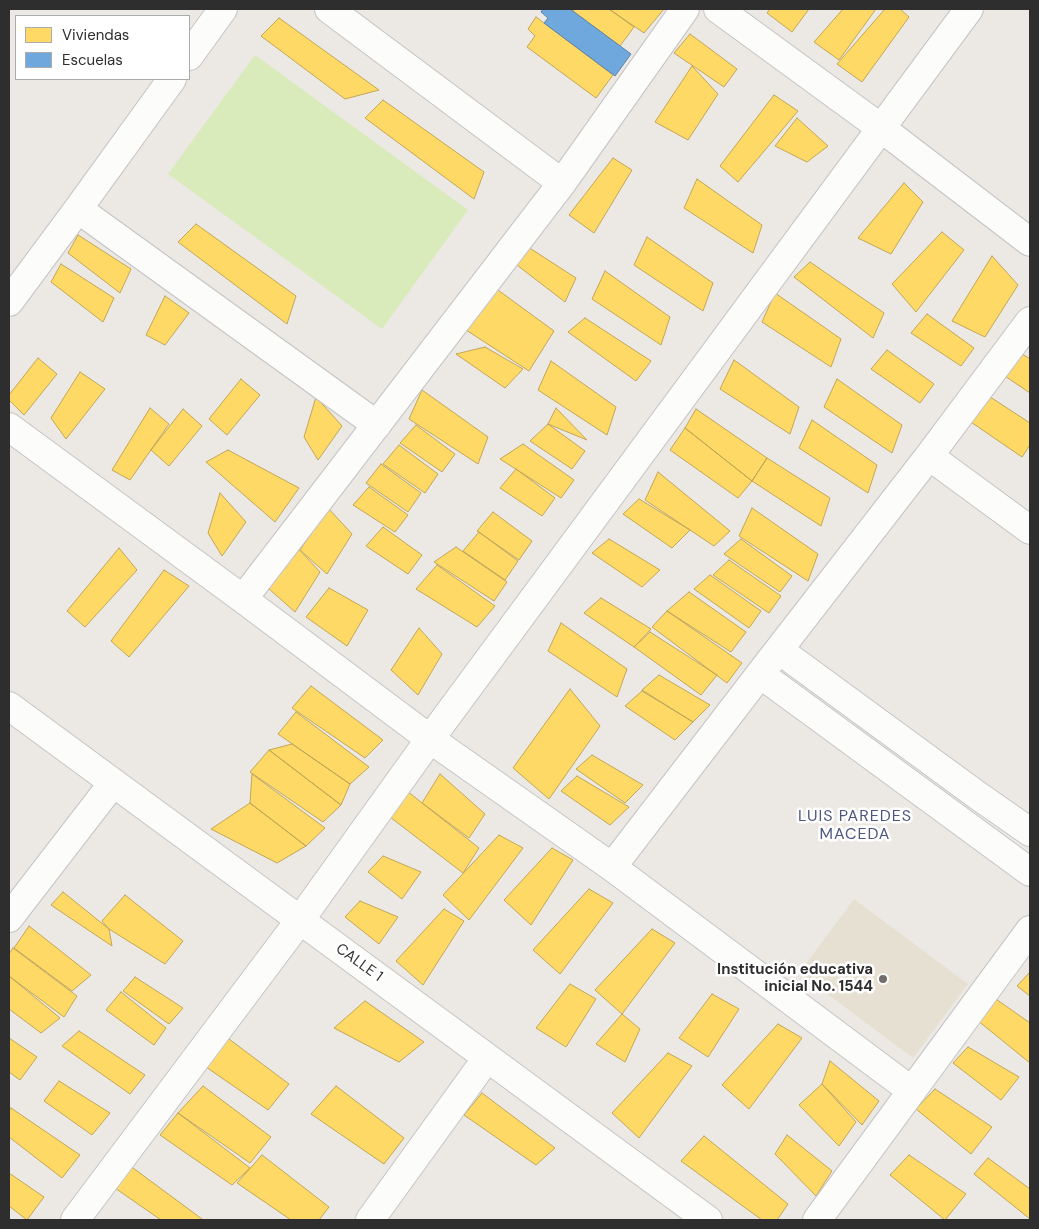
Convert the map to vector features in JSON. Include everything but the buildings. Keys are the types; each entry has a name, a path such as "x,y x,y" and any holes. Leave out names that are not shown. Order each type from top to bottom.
{"street":[{"path":"190,55 223,9"},
{"path":"330,9 562,183"},
{"path":"243,599 562,183 685,9"},
{"path":"718,9 881,128 1030,242"},
{"path":"75,1220 300,920 430,739 969,9"},
{"path":"9,302 171,80"},
{"path":"78,209 377,425"},
{"path":"612,867 930,456 1030,321"},
{"path":"9,427 430,739 612,867 912,1091"},
{"path":"930,456 1030,530"},
{"path":"779,650 1030,832"},
{"path":"760,674 1030,872"},
{"name":"CALLE 1","path":"9,706 708,1220"},
{"path":"9,918 113,783"},
{"path":"818,1220 1030,930"},
{"path":"370,1220 487,1058"}],"shaded area":[{"name":"Institución educativa inicial No. 1544","path":"854,899 968,984 913,1058 799,973"}],"green space":[{"path":"255,55 468,210 382,329 168,174"}],"place":[{"name":"Institución educativa inicial No. 1544","path":"883,979"}],"district":[{"name":"LUIS PAREDES MACEDA","path":"855,826"}]}
